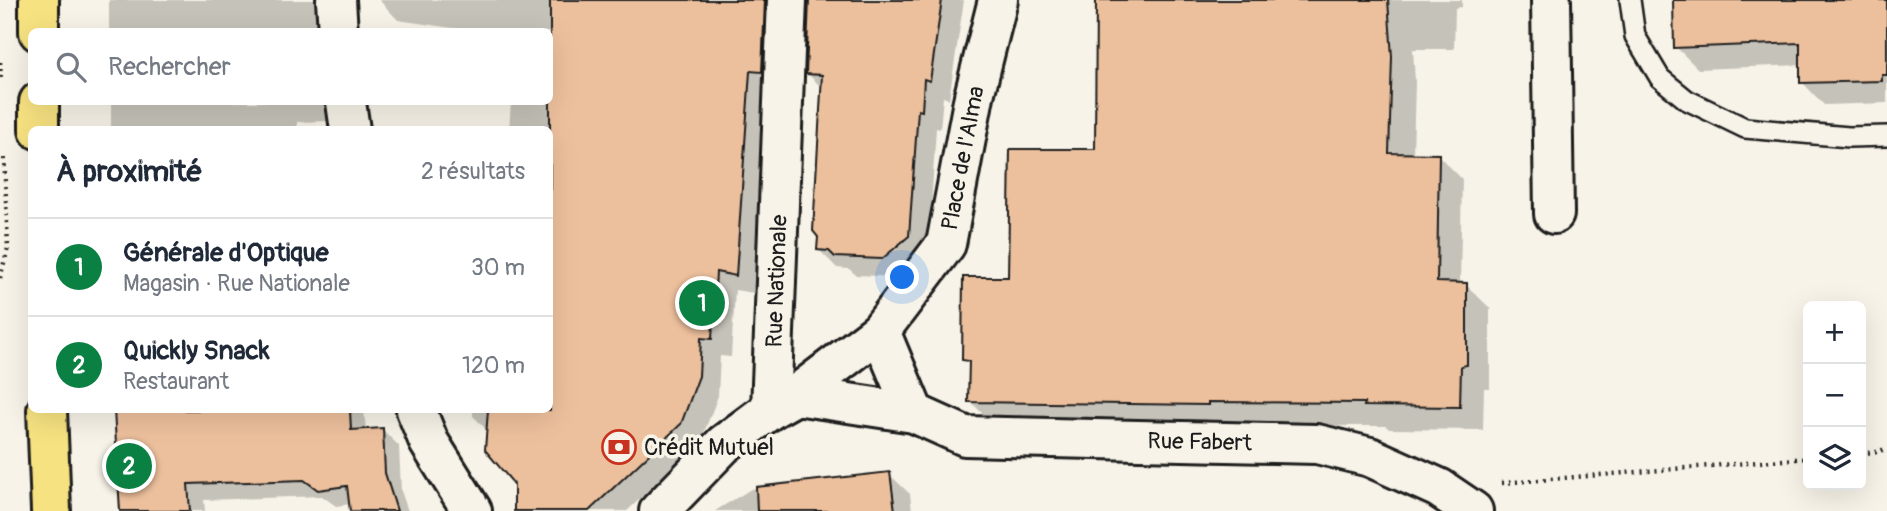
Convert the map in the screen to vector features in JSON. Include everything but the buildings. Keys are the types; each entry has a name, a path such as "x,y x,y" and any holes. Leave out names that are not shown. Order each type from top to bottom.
{"main road":[{"path":"39,0 39,28"},
{"path":"38,126 39,105"},
{"path":"47,413 51,511"}],"street":[{"path":"336,0 338,28"},
{"name":"Rue Nationale","path":"783,402 788,0"},
{"name":"Place de l'Alma","path":"783,402 880,331 946,244 974,96 998,0"},
{"path":"1551,0 1554,214"},
{"path":"346,105 349,126"},
{"path":"880,331 914,412"},
{"path":"659,511 724,444 783,402"},
{"name":"Rue Fabert","path":"783,402 858,404 914,412 965,436 1317,444 1370,457 1439,488 1473,511"},
{"path":"417,413 429,442 472,511"}],"lane":[{"path":"1630,0 1634,36 1660,78 1687,100 1745,128 1849,137 1887,136"}],"path":[{"path":"0,62 1,89"},
{"path":"0,278 8,248 3,142"},
{"path":"1866,453 1887,448"},
{"path":"1439,488 1803,458"}],"place":[{"name":"Générale d'Optique","path":"702,303"},
{"name":"Crédit Mutuel","path":"619,447"},
{"name":"Quickly Snack","path":"129,466"}]}
